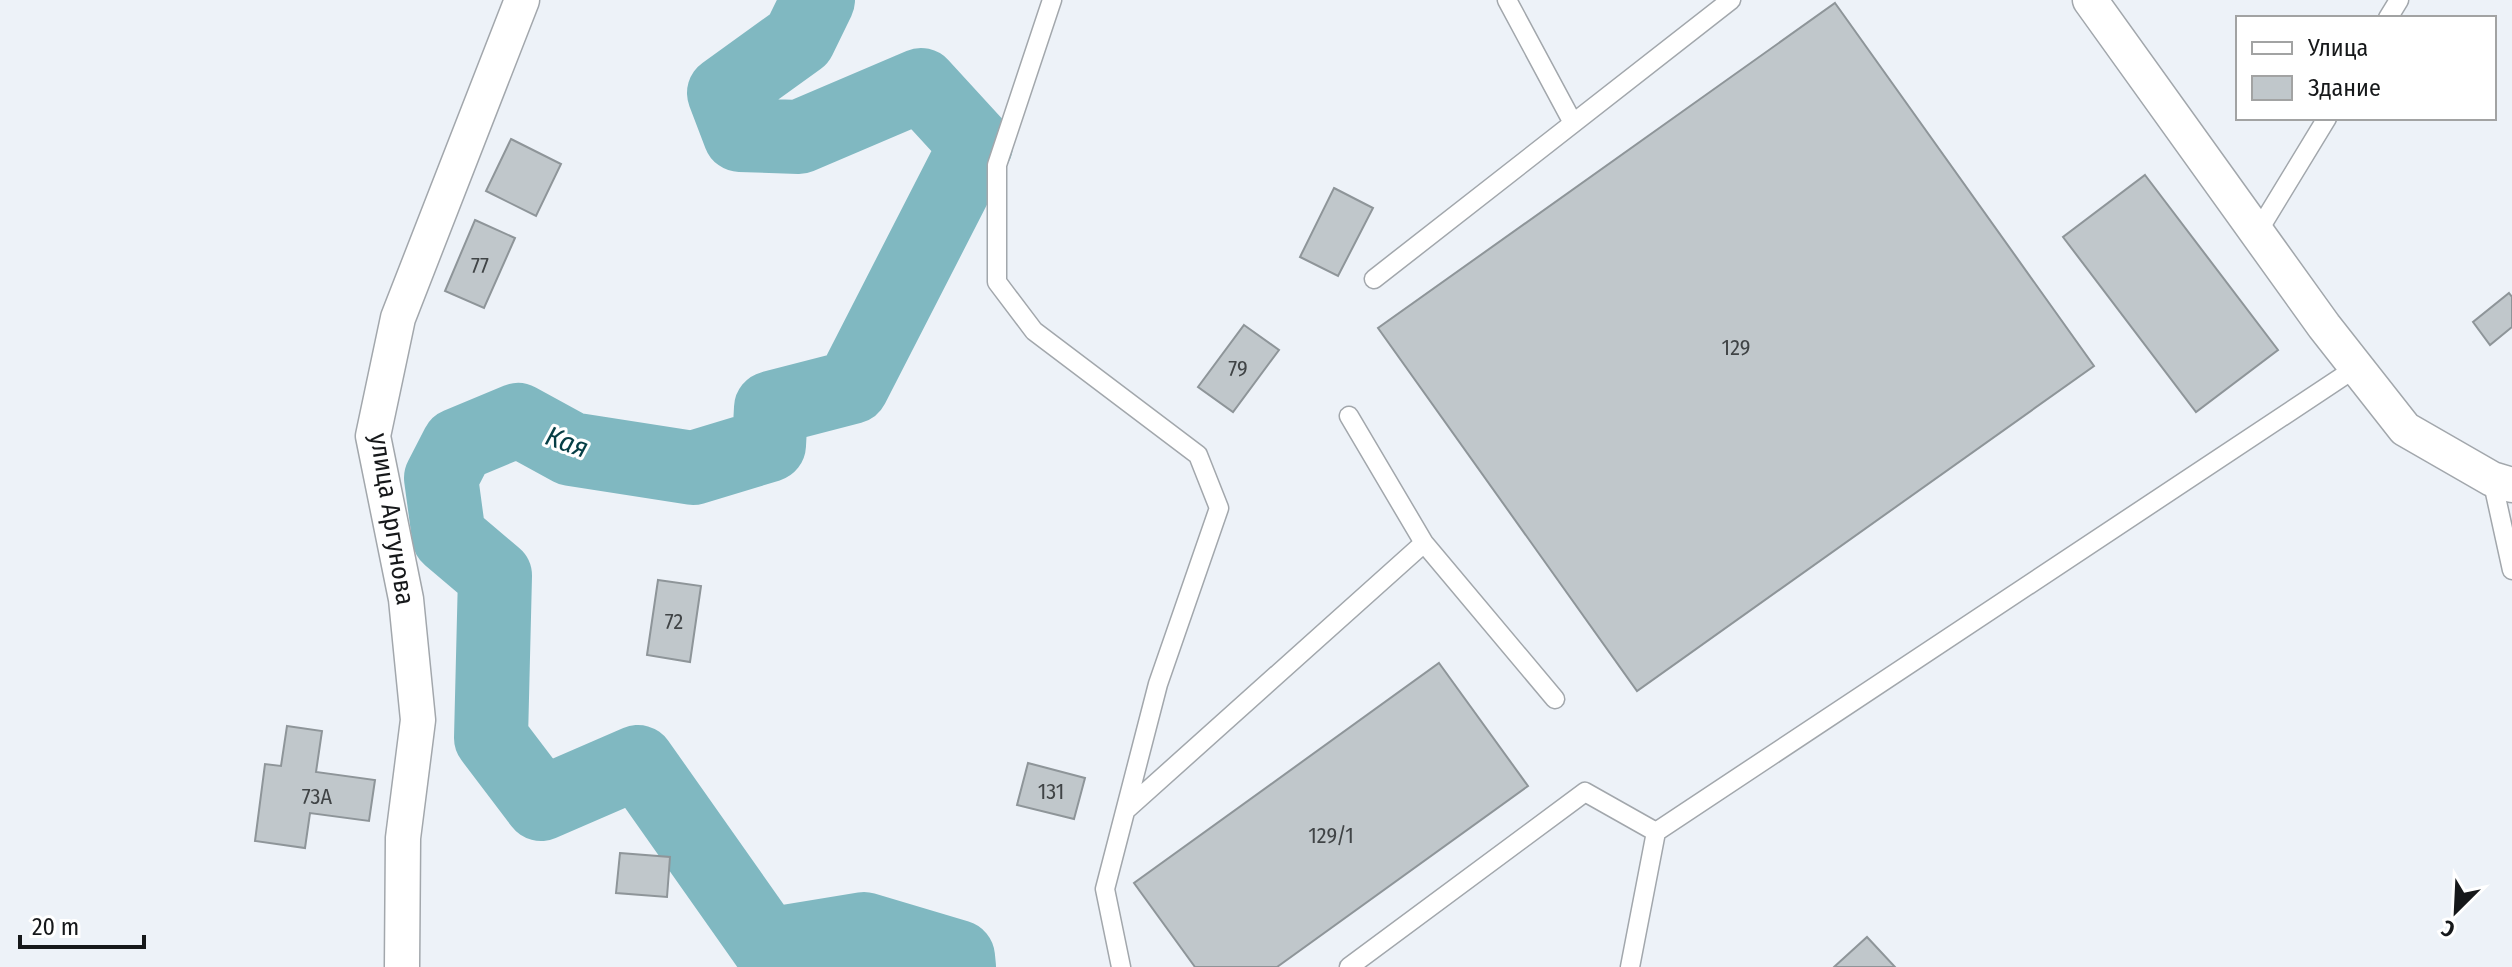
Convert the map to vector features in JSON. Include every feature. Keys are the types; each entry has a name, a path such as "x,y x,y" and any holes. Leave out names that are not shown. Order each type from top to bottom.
{"street":[{"name":"улица Аргунова","path":"402,967 403,838 418,720 406,599 373,436 398,318 522,0"},
{"path":"2090,0 2257,233 2405,429 2502,482"}],"lane":[{"path":"1052,0 997,165 997,282 1034,331 1198,455 1219,508 1158,684 1105,889 1121,967"},
{"path":"1507,0 1573,123"},
{"path":"1374,279 1731,0"},
{"path":"2257,233 2326,120"},
{"path":"1630,967 1656,832 2357,367"},
{"path":"1349,416 1424,543 1555,699"},
{"path":"2502,482 2512,570"},
{"path":"1126,810 1424,543"},
{"path":"1349,967 1585,792 1656,832"}],"building":[{"path":"1835,3 2094,366 1637,691 1378,328"},
{"path":"511,139 561,164 536,216 486,191"},
{"path":"2145,175 2278,350 2196,412 2063,237"},
{"path":"1334,188 1373,208 1338,276 1300,257"},
{"path":"475,220 515,238 484,308 445,291"},
{"path":"2509,293 2512,297 2512,327 2490,345 2473,322"},
{"path":"1244,325 1279,350 1233,412 1198,387"},
{"path":"658,580 701,586 690,662 647,655"},
{"path":"1439,663 1528,786 1277,967 1195,967 1134,883"},
{"path":"287,726 322,731 316,772 375,780 369,821 310,813 305,848 255,841 265,764 281,766"},
{"path":"1028,763 1085,778 1074,819 1017,805"},
{"path":"620,853 670,857 667,897 616,893"},
{"path":"1867,937 1895,967 1834,967"}],"waterway":[{"name":"Кая","path":"818,0 799,39 724,93 740,135 799,137 921,85 976,145 852,387 771,408 769,445 693,468 571,449 518,420 458,445 441,478 449,537 495,576 491,738 541,804 638,762 767,945 864,929 958,957 959,967"}]}
